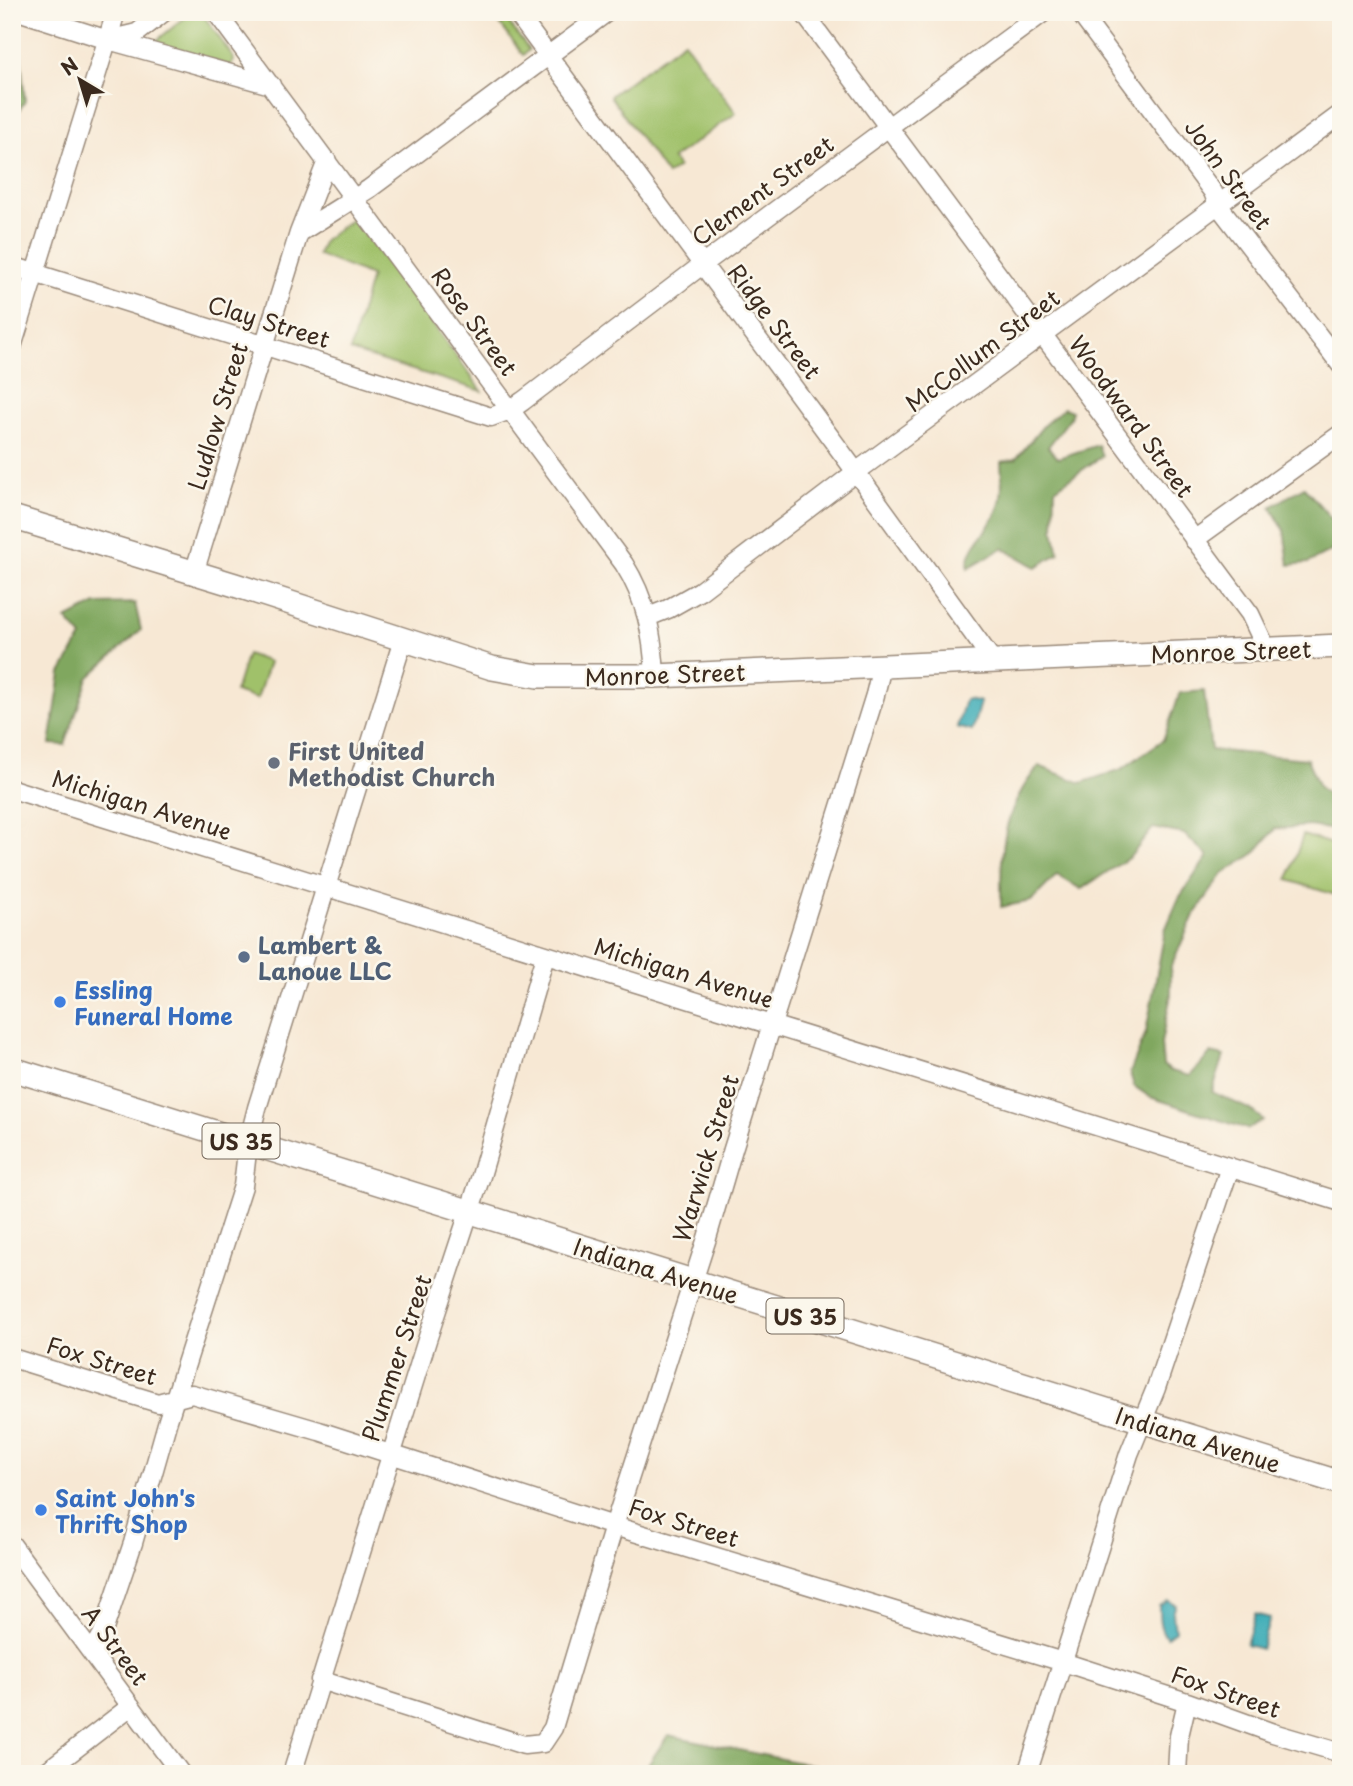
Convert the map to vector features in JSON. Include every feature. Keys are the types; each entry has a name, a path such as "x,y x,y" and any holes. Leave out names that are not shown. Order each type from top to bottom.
{"main road":[{"name":"Monroe Street","path":"12,517 492,668 524,675 655,676 1341,646"},
{"name":"Indiana Avenue","path":"12,1069 1341,1483"}],"street":[{"path":"21,12 108,40 271,85"},
{"path":"12,346 116,12"},
{"path":"108,40 137,33 164,12"},
{"name":"Rose Street","path":"216,12 624,564 643,600 648,617 655,676"},
{"name":"Ridge Street","path":"516,12 993,661"},
{"path":"299,233 355,198 607,12"},
{"name":"Woodward Street","path":"803,12 1250,614 1267,650"},
{"name":"Clement Street","path":"510,410 1044,12"},
{"name":"John Street","path":"1079,12 1213,192 1218,205 1341,365"},
{"name":"McCollum Street","path":"648,617 699,592 856,472 1341,114"},
{"name":"Ludlow Street","path":"194,573 299,233 327,161"},
{"name":"Clay Street","path":"12,266 491,417 510,410"},
{"path":"1194,540 1341,434"},
{"path":"92,1653 102,1635 133,1543 243,1186 248,1143 403,640"},
{"name":"Warwick Street","path":"320,1680 523,1745 543,1743 553,1728 614,1526 707,1238 882,666"},
{"name":"Michigan Avenue","path":"12,789 1341,1202"},
{"name":"Plummer Street","path":"292,1774 469,1213 545,956"},
{"path":"1027,1774 1141,1422 1156,1388 1230,1167"},
{"name":"Fox Street","path":"12,1358 158,1403 192,1395 391,1454 614,1526 1063,1662 1273,1733 1341,1753"},
{"name":"A Street","path":"12,1545 181,1774"},
{"path":"1177,1774 1179,1736 1187,1702"},
{"path":"43,1774 131,1706"}],"green space":[{"path":"192,12 201,12 233,57 234,61 230,66 152,44"},
{"path":"491,12 501,12 529,50 523,55"},
{"path":"684,41 736,113 672,159 678,167 667,175 610,96"},
{"path":"20,50 25,101 12,121 12,60"},
{"path":"354,218 482,391 350,351 371,276 318,255 324,240"},
{"path":"1064,408 1072,411 1070,418 1048,447 1058,458 1098,445 1102,456 1055,489 1054,530 1059,553 1036,567 1003,548 968,568 974,547 998,510 1002,490 1001,462 1016,459 1044,425"},
{"path":"1304,487 1341,530 1341,546 1308,563 1289,565 1284,530 1271,507"},
{"path":"135,603 141,630 88,678 65,745 50,744 61,673 82,637 66,619 96,604"},
{"path":"247,654 269,662 257,699 235,692"},
{"path":"1204,691 1211,750 1307,759 1319,787 1341,805 1341,831 1309,826 1275,829 1255,853 1223,874 1194,915 1171,966 1171,995 1161,1043 1163,1065 1171,1071 1190,1076 1211,1053 1224,1056 1212,1092 1251,1110 1263,1120 1247,1129 1150,1097 1134,1086 1130,1073 1146,1032 1165,930 1179,898 1208,856 1184,834 1153,828 1130,857 1081,889 1057,875 1031,901 1001,907 1003,849 1010,815 1026,783 1039,766 1081,783 1122,769 1163,740 1180,693"},
{"path":"1303,835 1341,847 1341,897 1288,880"},
{"path":"668,1735 853,1774 642,1774"}],"water":[{"path":"965,700 980,702 972,731 957,727"},
{"path":"1168,1601 1176,1605 1173,1613 1175,1631 1167,1637 1161,1627 1159,1606"},
{"path":"1255,1614 1270,1618 1261,1649 1246,1645"}],"place":[{"name":"First United Methodist Church","path":"274,763"},
{"name":"Lambert & Lanoue LLC","path":"244,957"},
{"name":"Essling Funeral Home","path":"60,1002"},
{"name":"Saint John's Thrift Shop","path":"41,1510"}]}
